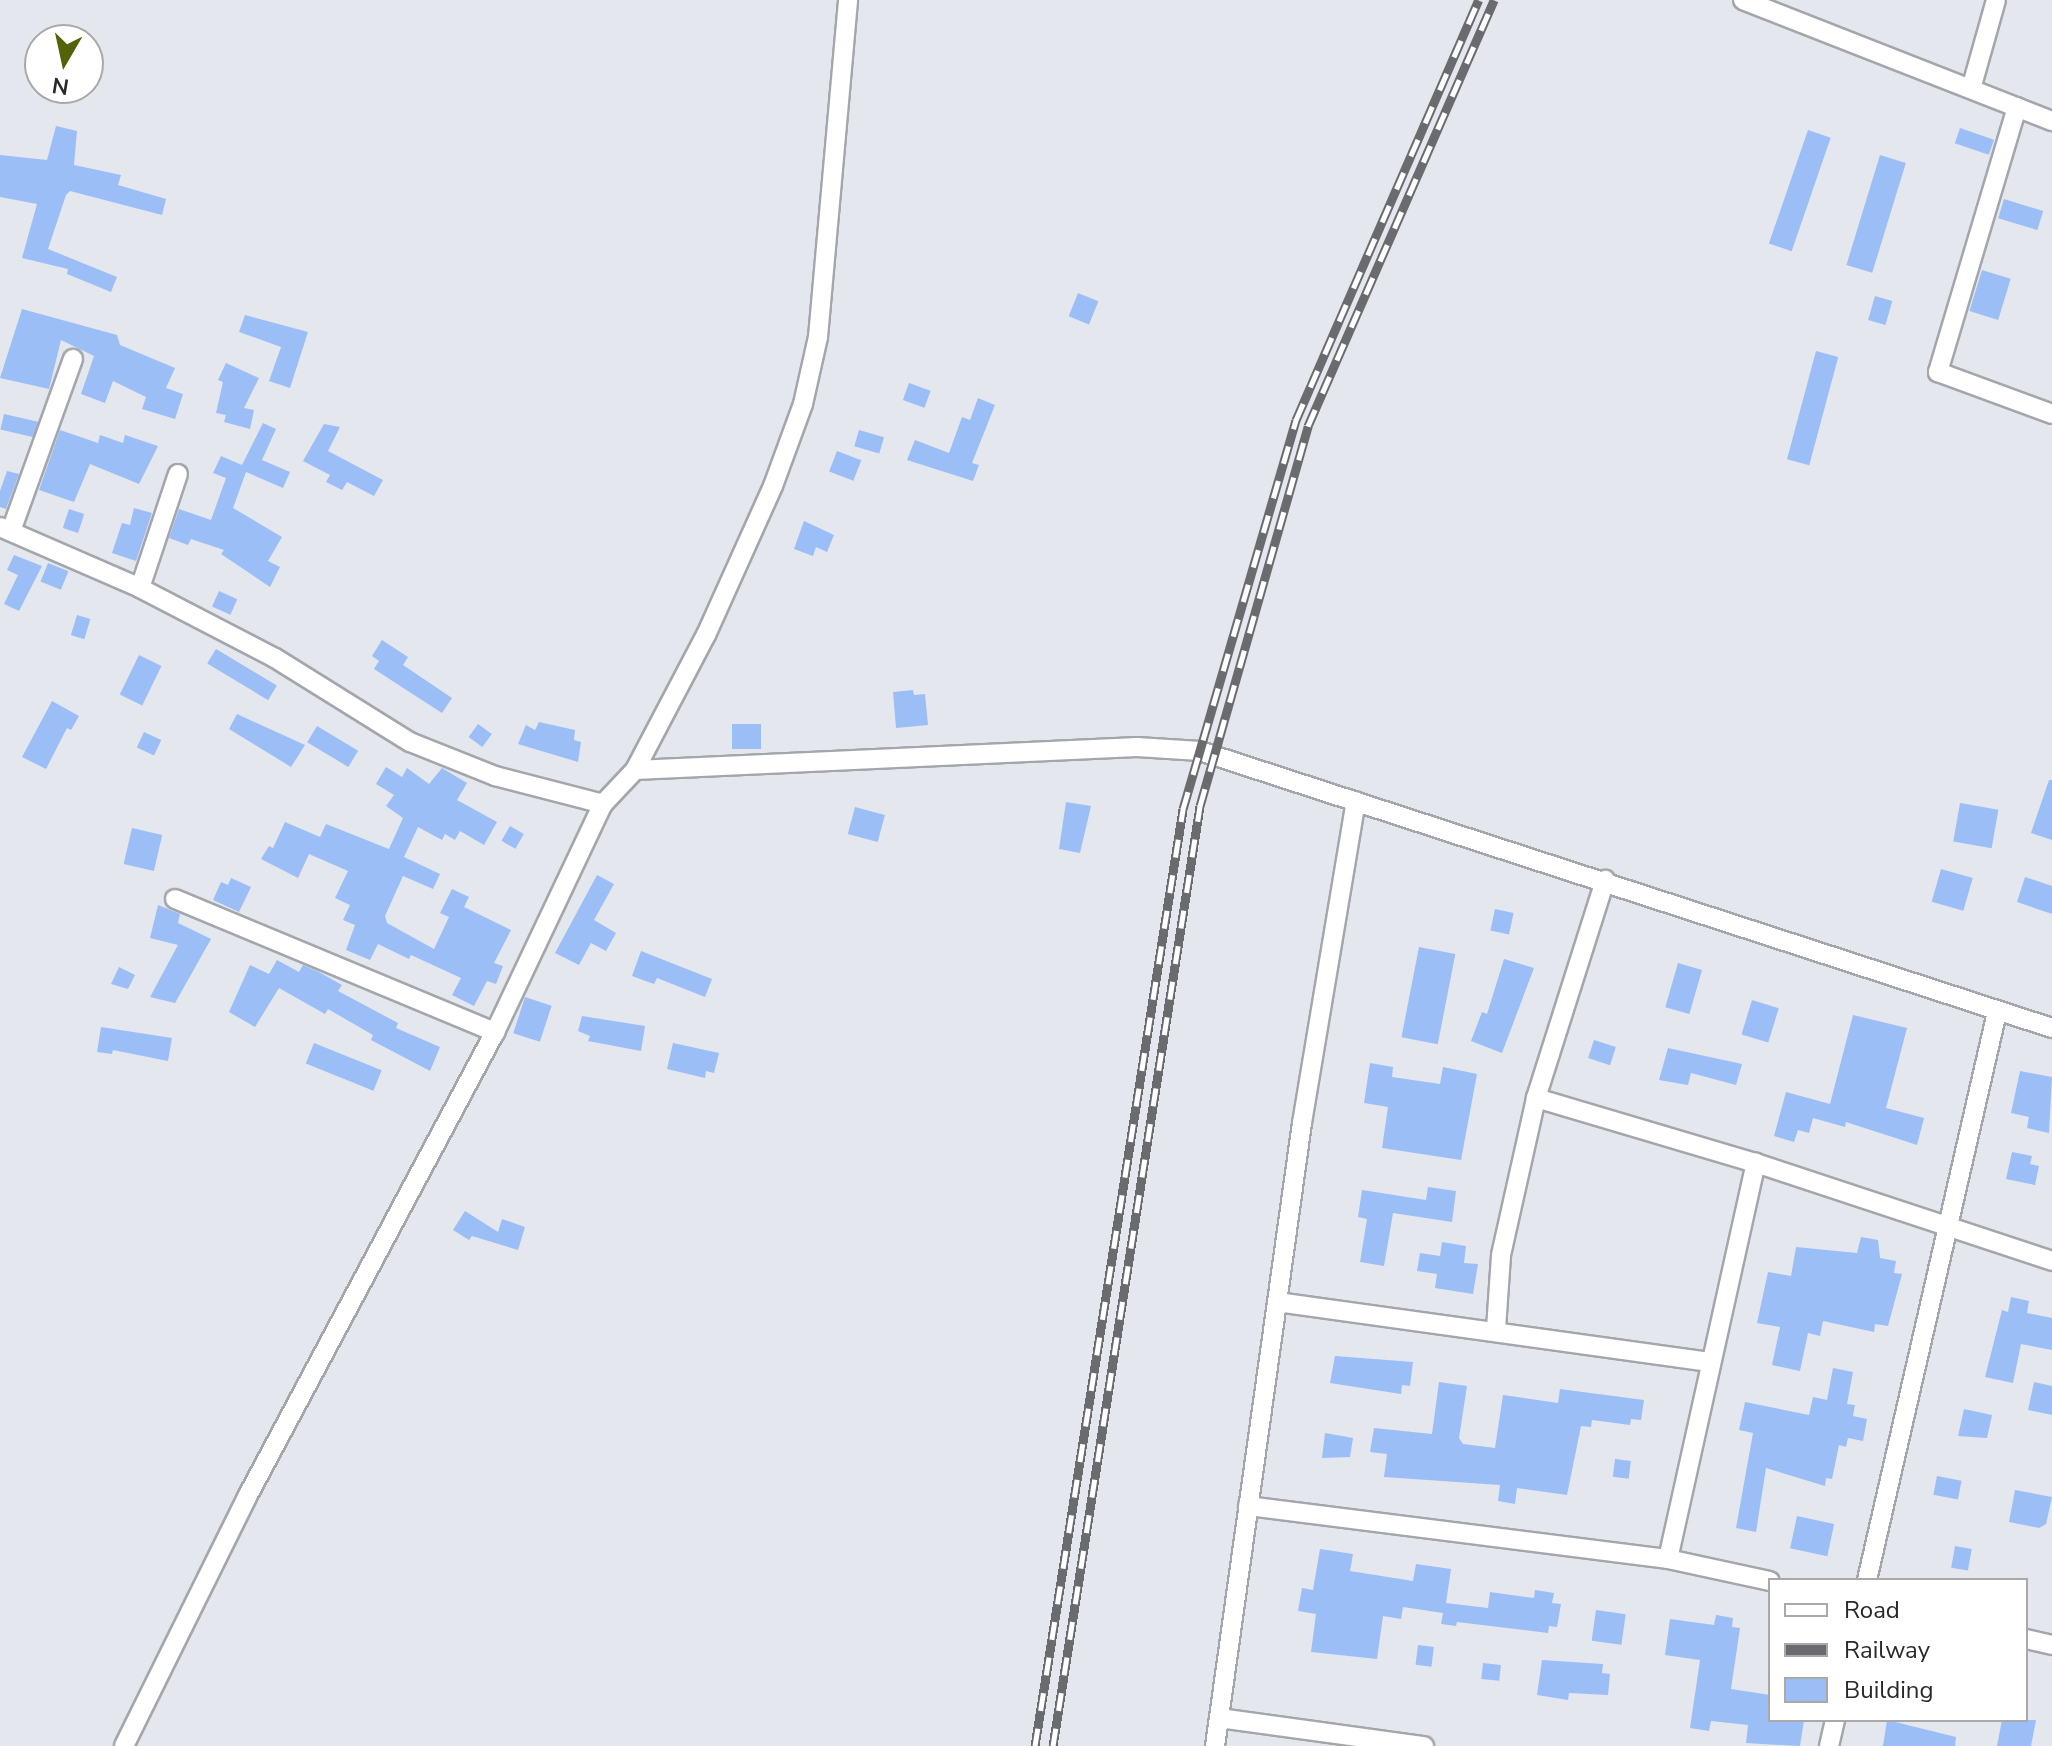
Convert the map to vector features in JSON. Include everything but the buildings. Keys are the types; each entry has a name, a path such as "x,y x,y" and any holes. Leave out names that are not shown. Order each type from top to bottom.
{"street":[{"path":"124,1746 247,1497 495,1032 603,804 635,770 706,635 773,486 803,404 818,337 848,0"},
{"path":"1743,0 2052,121"},
{"path":"1971,89 1996,0"},
{"path":"2017,107 1938,372 2052,414"},
{"path":"73,359 6,529 140,588 335,692 410,742 495,776 603,804"},
{"path":"140,588 178,474"},
{"path":"635,770 1179,748 1605,880 2052,1028"},
{"path":"1215,1746 1277,1302 1356,801"},
{"path":"1496,1329 1501,1255 1536,1098 1605,880"},
{"path":"175,899 495,1032"},
{"path":"1867,1578 1997,1012"},
{"path":"1536,1098 1756,1163 2052,1261"},
{"path":"1668,1559 1708,1362 1756,1163"},
{"path":"1277,1302 1496,1329 1708,1362"},
{"path":"1248,1506 1668,1559 1768,1581"},
{"path":"2028,1639 2052,1645"},
{"path":"1219,1718 1424,1746"},
{"path":"1829,1746 1835,1722"}],"railway":[{"path":"1035,1746 1183,809 1296,420 1479,0"},
{"path":"1053,1746 1200,806 1308,426 1494,0"}]}
